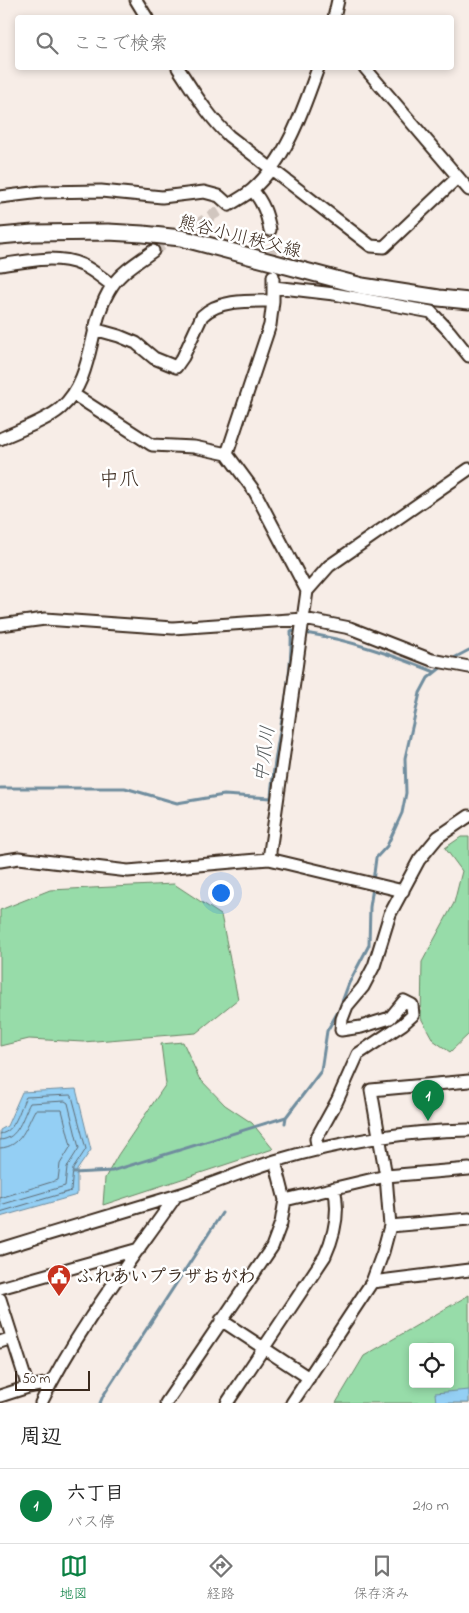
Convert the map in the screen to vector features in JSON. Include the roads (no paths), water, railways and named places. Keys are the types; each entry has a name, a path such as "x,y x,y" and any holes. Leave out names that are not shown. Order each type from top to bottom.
{"main road":[{"name":"熊谷小川秩父線","path":"0,236 33,233 108,232 181,238 362,286 469,301"}],"street":[{"path":"136,0 145,15"},
{"path":"335,15 338,0"},
{"path":"179,70 202,106 216,124 229,136 371,246 379,248 388,244 458,177"},
{"path":"0,197 41,192 101,191 162,197 204,192 219,196 229,205 252,190 281,155 317,70"},
{"path":"367,70 469,190"},
{"path":"252,190 267,214 270,230"},
{"path":"0,439 52,414 62,407 73,394 83,375 94,329 112,285 153,251"},
{"path":"0,265 33,260 60,259 82,265 112,285"},
{"path":"227,454 270,325 273,282 431,312 469,356"},
{"path":"94,329 136,343 154,358 176,367 183,358 202,316 207,311 226,304 273,301"},
{"path":"73,394 152,445 194,447 227,454 255,492 307,592"},
{"path":"269,859 307,592 329,566 469,469"},
{"path":"0,625 45,619 172,628 304,618 350,628 432,660 469,667"},
{"path":"318,1150 316,1138 337,1101 358,1054 413,1015 412,1005 404,1001 390,1018 361,1027 341,1030 342,1019 348,1006 363,987 374,966 390,914 419,860 438,836 469,816"},
{"path":"0,861 19,858 128,871 269,859 403,891"},
{"path":"292,1403 372,1282 390,1226 386,1176 371,1090 468,1077"},
{"path":"0,1249 176,1196 275,1161 318,1150 380,1136 430,1130 469,1130"},
{"path":"166,1403 272,1247 281,1223 284,1200 275,1161"},
{"path":"284,1200 386,1176 469,1169"},
{"path":"227,1403 325,1256 333,1239 337,1220 334,1188"},
{"path":"41,1403 89,1320 176,1196"},
{"path":"390,1226 469,1218"},
{"path":"0,1288 139,1249"},
{"path":"372,1282 469,1270"},
{"path":"0,1299 28,1387"},
{"path":"221,1320 308,1378"},
{"path":"0,1342 12,1338"},
{"path":"0,1396 28,1387 51,1383"}],"water":[{"path":"76,1089 91,1150 77,1170 77,1195 0,1217 0,1130 7,1126 22,1092"},
{"path":"469,1390 469,1403 436,1403 435,1393"}],"waterway":[{"name":"中爪川","path":"0,788 125,788 177,803 224,795 271,798 289,673 291,631 298,632"},
{"name":"中爪川","path":"305,633 371,649 435,672"},
{"name":"中爪川","path":"450,660 469,650"},
{"path":"373,881 376,858 387,846 402,813 406,793 405,758 420,693 428,678 443,666"},
{"path":"285,1123 286,1117 321,1071 327,1031 339,1010 349,983 369,945 370,907 373,887"},
{"path":"73,1173 112,1171 286,1117"},
{"path":"100,1403 222,1213"}],"tunnel":[{"path":"153,251 229,205"},
{"path":"270,230 273,268"}],"place":[{"name":"六丁目","path":"428,1121"},
{"name":"ふれあいプラザおがわ","path":"59,1297"}],"district":[{"name":"中爪","path":"119,478"}]}
